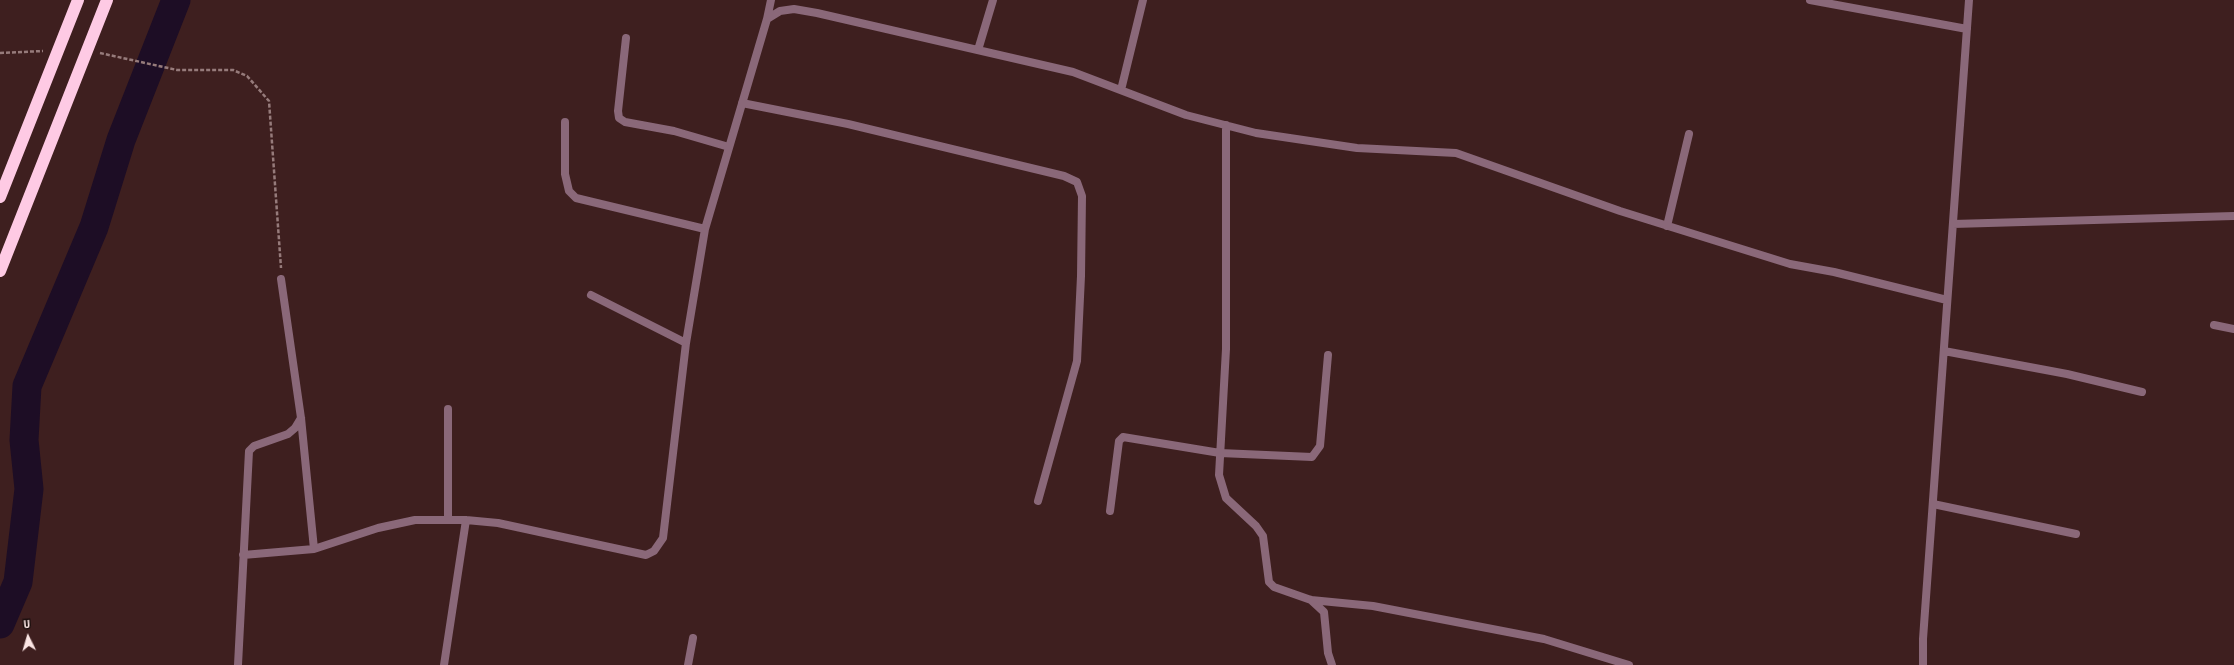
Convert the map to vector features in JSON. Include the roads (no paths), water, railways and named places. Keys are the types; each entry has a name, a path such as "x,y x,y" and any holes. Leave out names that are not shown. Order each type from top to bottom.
{"highway":[{"path":"0,197 78,0"},
{"path":"0,271 107,0"}],"street":[{"path":"243,555 314,549 378,528 415,520 466,520 498,523 646,555 654,552 664,538 686,343 705,229 767,19 771,0"},
{"path":"978,50 993,0"},
{"path":"1120,90 1143,0"},
{"path":"1810,0 1966,29"},
{"path":"1923,665 1923,639 1934,504 1969,0"},
{"path":"767,19 780,11 794,9 1073,72 1186,115 1256,133 1356,148 1456,153 1667,226 1790,264 1834,272 1947,300"},
{"path":"626,38 618,111 619,118 624,122 674,131 729,147"},
{"path":"742,103 863,128 1064,176 1077,182 1082,196 1081,276 1077,361 1038,500"},
{"path":"565,122 565,174 568,191 576,198 705,229"},
{"path":"1226,125 1226,349 1219,475 1221,487 1226,498 1256,526 1263,536 1269,582 1274,587 1311,600 1373,606 1544,640 1629,665"},
{"path":"1667,226 1689,134"},
{"path":"1953,224 2234,216"},
{"path":"281,279 300,418 314,549"},
{"path":"591,295 686,343"},
{"path":"2214,326 2234,329"},
{"path":"1944,351 2067,374 2142,392"},
{"path":"1110,511 1119,441 1123,437 1220,453 1312,457 1320,446 1328,355"},
{"path":"448,408 448,520"},
{"path":"238,665 248,451 254,446 288,434 295,428 300,418"},
{"path":"1934,504 2076,534"},
{"path":"444,665 466,520"},
{"path":"1311,600 1324,612 1328,653 1332,665"},
{"path":"688,665 693,638"}],"waterway":[{"path":"0,624 18,582 29,489 24,440 27,386 94,227 121,140 176,0"}]}
